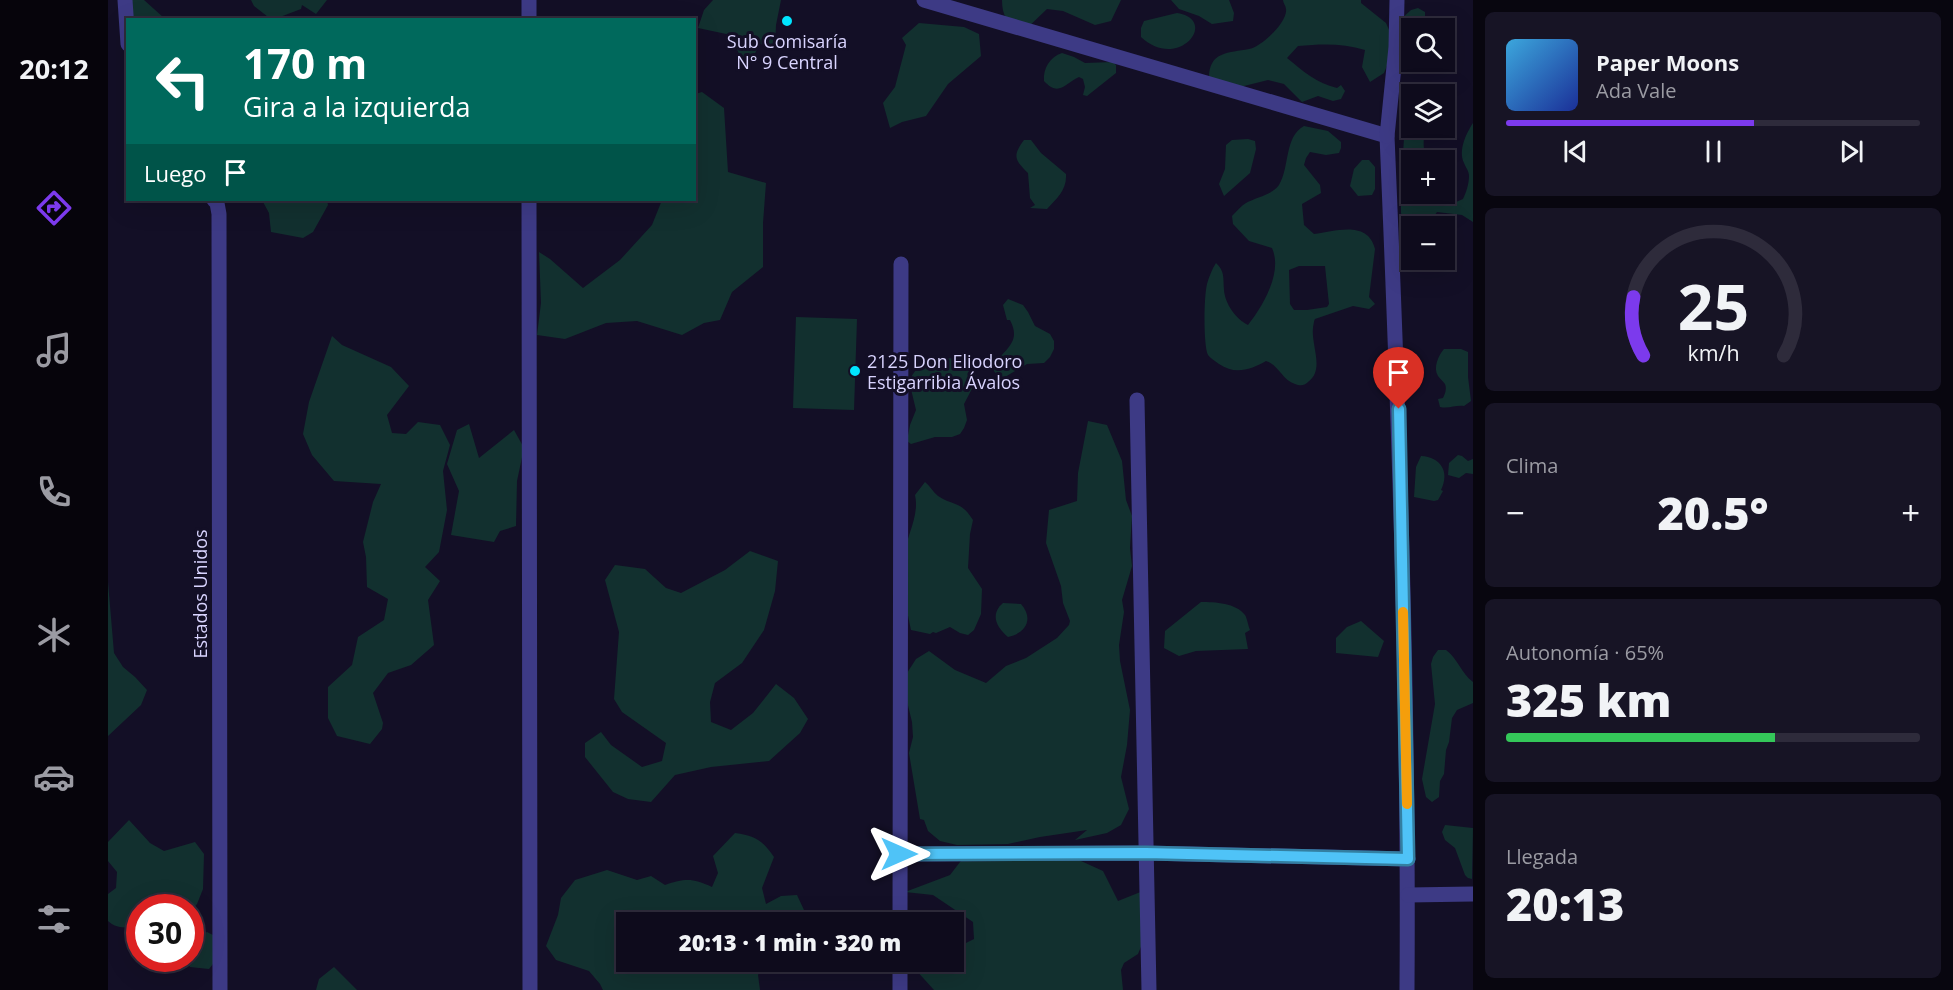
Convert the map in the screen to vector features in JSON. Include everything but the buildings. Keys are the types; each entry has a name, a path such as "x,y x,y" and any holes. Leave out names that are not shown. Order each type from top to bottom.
{"street":[{"path":"125,0 126,18"},
{"path":"529,0 529,18"},
{"path":"924,0 969,7 1388,136"},
{"path":"1396,0 1396,47 1388,136 1400,423 1408,859 1407,990"},
{"name":"Estados Unidos","path":"215,201 219,214 220,990"},
{"path":"529,201 530,990"},
{"path":"900,912 901,264"},
{"path":"1137,400 1149,990"},
{"path":"899,854 1146,853 1408,859"},
{"path":"1408,895 1473,894"},
{"path":"900,972 900,990"}],"green space":[{"path":"129,0 144,0 164,18 132,18"},
{"path":"251,0 327,0 316,14 302,5 301,9 277,18 269,18 254,6"},
{"path":"713,0 781,0 775,47 760,44 753,57 742,61 731,35 698,28 704,10"},
{"path":"1002,0 1121,0 1111,21 1095,25 1063,11 1047,9 1023,32 1007,20"},
{"path":"1171,0 1229,0 1234,13 1233,21 1212,24 1199,16 1179,9"},
{"path":"1283,0 1361,0 1361,3 1386,23 1393,39 1391,56 1384,73 1370,82 1362,67 1365,50 1340,45 1324,45 1298,46 1287,58 1323,83 1337,88 1341,85 1345,91 1341,99 1333,101 1318,96 1302,102 1284,84 1268,80 1228,90 1209,78 1212,63 1216,58 1254,47 1273,33 1285,14 1286,8"},
{"path":"1418,8 1425,12 1425,18 1402,18 1411,10"},
{"path":"1177,13 1189,17 1195,25 1194,33 1189,41 1180,47 1168,49 1155,46 1141,37 1144,21"},
{"path":"919,23 964,27 979,34 981,56 948,84 926,116 902,122 890,128 883,103 895,87 906,45 902,38"},
{"path":"1062,53 1085,63 1113,62 1116,65 1116,73 1087,96 1083,95 1085,87 1083,79 1079,77 1062,88 1054,88 1044,81 1046,67 1051,60"},
{"path":"702,92 724,108 728,172 766,183 763,267 732,292 720,320 704,323 682,335 637,321 606,323 565,339 537,335 541,303 539,252 583,288 620,260 652,225 662,201 696,201 696,94"},
{"path":"1473,123 1473,222 1462,215 1437,212 1434,216 1402,216 1401,204 1455,204 1455,201 1463,199 1469,176 1462,158 1462,148"},
{"path":"1304,126 1328,131 1341,142 1339,153 1326,155 1310,152 1306,158 1304,165 1320,185 1321,193 1302,204 1304,225 1314,234 1341,230 1358,231 1366,234 1375,249 1369,297 1375,304 1369,309 1353,306 1315,319 1313,335 1316,371 1308,382 1300,385 1291,382 1266,361 1242,370 1225,367 1208,355 1205,341 1207,284 1216,263 1222,272 1226,301 1239,319 1248,325 1270,288 1275,267 1272,248 1249,241 1233,224 1232,216 1246,203 1268,194 1279,185 1285,170 1290,145 1298,131","holes":["1299,266 1325,266 1329,304 1327,307 1294,310 1290,304 1289,270"]},
{"path":"1404,138 1424,138 1424,150 1403,150"},
{"path":"1024,140 1031,140 1041,153 1066,174 1063,189 1047,209 1030,208 1035,205 1030,198 1028,173 1017,158 1018,150"},
{"path":"1232,140 1255,141 1256,149 1250,173 1224,196 1219,184 1225,169 1226,145"},
{"path":"1362,160 1369,160 1375,167 1375,189 1372,195 1358,196 1350,186 1354,169"},
{"path":"263,201 327,201 328,205 313,232 303,238 271,232 269,213"},
{"path":"1008,299 1023,305 1035,326 1050,334 1054,341 1054,349 1044,363 1027,364 1005,377 997,376 993,369 1014,335 1003,305"},
{"path":"796,317 857,319 854,410 793,408"},
{"path":"332,336 342,345 391,367 409,386 387,415 392,433 406,434 418,422 440,425 450,445 443,471 447,510 439,552 425,567 440,581 428,600 434,645 411,665 388,673 373,693 383,723 382,729 370,744 337,736 328,718 328,687 352,665 358,637 384,620 388,599 367,587 363,542 373,502 381,484 334,481 312,455 303,434 309,402"},
{"path":"1444,349 1461,349 1468,352 1471,401 1464,406 1440,407 1438,399 1443,398 1446,388 1437,373 1436,366"},
{"path":"966,359 975,373 976,381 964,404 967,420 960,434 952,437 935,437 911,444 907,441 916,410 910,385 911,377 920,364 927,360"},
{"path":"1088,421 1107,425 1122,461 1126,500 1132,516 1130,548 1132,566 1122,600 1124,612 1119,645 1130,710 1121,777 1129,809 1121,825 1107,833 1075,840 1087,830 1008,844 957,845 940,841 928,831 924,820 920,819 909,753 913,737 904,689 907,673 916,659 929,651 955,670 986,683 1006,666 1026,658 1057,638 1069,625 1061,586 1046,543 1049,510 1077,501 1078,473"},
{"path":"469,424 479,458 514,430 524,448 517,481 516,526 500,531 494,542 451,535 459,491 447,464 457,430"},
{"path":"1458,455 1468,461 1473,459 1473,474 1466,473 1459,478 1448,475 1449,463"},
{"path":"1421,456 1434,459 1444,472 1444,483 1441,490 1443,491 1438,500 1414,497 1416,467"},
{"path":"925,482 938,496 964,509 973,520 968,568 982,589 981,614 974,630 968,635 950,627 930,634 911,630 905,595 904,559 916,511 915,495"},
{"path":"750,551 778,561 775,591 764,630 742,663 715,683 710,702 711,722 731,730 753,713 776,684 794,698 808,719 800,733 769,761 711,767 675,775 651,802 628,799 613,792 585,757 585,743 601,732 611,745 642,767 662,761 666,743 622,712 614,699 619,632 605,580 615,565 645,569 666,588 681,593 725,570"},
{"path":"108,582 114,653 123,667 147,690 141,705 108,736"},
{"path":"1201,602 1225,604 1236,608 1246,616 1250,630 1245,633 1248,649 1196,651 1179,656 1164,648 1165,631"},
{"path":"1003,603 1021,604 1027,615 1023,629 1008,637 1000,629 996,620 999,607"},
{"path":"1361,621 1384,641 1378,657 1336,653 1336,638 1347,627"},
{"path":"1438,650 1446,650 1473,682 1473,703 1457,710 1452,718 1439,797 1432,802 1426,797 1422,779 1435,704 1431,664"},
{"path":"129,820 150,843 164,851 195,842 204,854 201,894 126,894 126,928 111,924 108,921 108,894 116,888 117,872 108,861 108,842"},
{"path":"1445,825 1473,828 1472,879 1465,875 1455,848 1445,840 1442,832"},
{"path":"735,833 758,840 774,857 762,888 766,904 781,896 797,895 804,910 796,912 616,912 616,972 759,972 760,990 603,990 589,971 556,960 546,946 558,915 561,898 575,880 607,870 637,880 651,876 665,885 689,880 712,887 718,873 713,856"},
{"path":"979,846 1070,856 1103,871 1118,901 1153,887 1145,937 1138,954 1124,963 1121,970 1123,990 934,990 918,972 964,972 964,944 974,939 973,922 964,916 964,912 958,912 933,895 905,892 950,875 960,862"},
{"path":"207,932 221,939 220,955 209,969 204,968 204,934"},
{"path":"334,967 357,990 316,990 319,979"}],"slow traffic":[{"path":"1403,612 1407,804"}],"place":[{"name":"Sub Comisaría N° 9 Central","path":"787,21"},
{"name":"2125 Don Eliodoro Estigarribia Ávalos","path":"855,371"}],"route":[{"path":"899,854 1146,853 1408,859 1399,409"}]}
